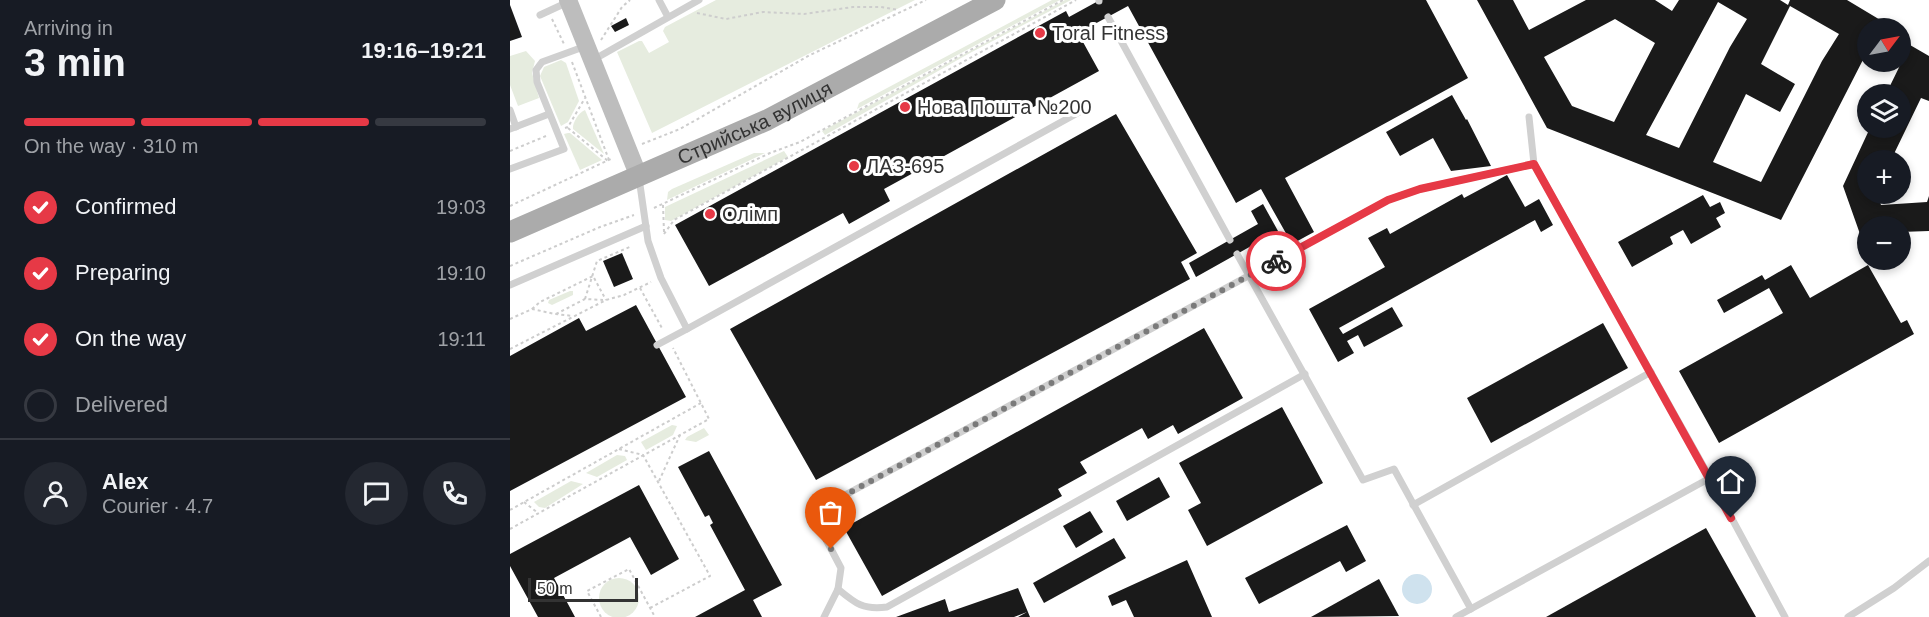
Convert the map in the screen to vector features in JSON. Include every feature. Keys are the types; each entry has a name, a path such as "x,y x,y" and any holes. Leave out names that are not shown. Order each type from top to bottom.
{"main road":[{"name":"Стрийська вулиця","path":"510,232 639,177 810,99 995,0"}],"street":[{"path":"568,1 593,49 639,177"}],"lane":[{"path":"659,0 668,17"},
{"path":"510,170 564,149 537,82 536,70 542,62 593,49 668,17 699,0"},
{"path":"540,15 568,1"},
{"path":"1108,17 1230,240"},
{"path":"510,110 513,128 549,114"},
{"path":"657,345 1083,110"},
{"path":"1529,117 1534,164 1785,617"},
{"path":"824,617 838,589 841,568 812,513 1388,200 1420,189 1534,164"},
{"path":"639,177 648,241 661,278 687,328"},
{"path":"510,285 646,226"},
{"path":"1237,254 1363,480 1394,469 1471,609"},
{"path":"1413,505 1651,372"},
{"path":"838,589 856,604 873,609 887,607 1305,374"},
{"path":"1456,617 1710,478"},
{"path":"1848,617 1894,588 1929,561"}],"path":[{"path":"593,49 630,0"},
{"path":"642,144 680,129 810,55 900,10 926,0"},
{"path":"1063,0 800,142 770,153 663,205 664,234 674,220 1076,0"},
{"path":"688,6 700,15 726,19 763,12 804,14 853,6 900,10"},
{"path":"549,11 566,48"},
{"path":"570,57 608,160"},
{"path":"510,151 568,127 586,97"},
{"path":"568,127 608,160"},
{"path":"800,142 804,149"},
{"path":"510,206 613,158"},
{"path":"510,266 600,227 644,212"},
{"path":"585,299 597,261 632,246"},
{"path":"593,276 606,300"},
{"path":"510,319 593,276"},
{"path":"510,349 606,300 624,295 661,278"},
{"path":"510,529 710,419 640,288"},
{"path":"555,314 585,299 606,300"},
{"path":"532,309 575,316"},
{"path":"510,510 701,403"},
{"path":"658,482 680,435"},
{"path":"619,449 643,454"},
{"path":"643,454 710,576 650,608"},
{"path":"524,502 538,513"},
{"path":"601,617 587,591 629,569 655,617"}],"shaded area":[{"path":"716,0 915,0 652,133 617,52 642,41 649,53 669,42 663,31 665,27"},
{"path":"1052,0 1060,0 857,109 859,103"},
{"path":"1065,0 1071,0 970,53 825,135 822,131"},
{"path":"526,51 535,61 532,73 539,98 518,106 510,85 510,56"},
{"path":"561,60 566,63 579,101 568,122 561,126 540,76 544,67"},
{"path":"585,110 604,154 573,129 576,118"},
{"path":"570,133 602,160 580,170 564,134"},
{"path":"784,151 788,157 671,221 665,220 665,207"},
{"path":"754,153 765,153 667,200 668,192 672,189"},
{"path":"573,291 573,295 552,305 548,303 549,300"},
{"path":"672,425 677,426 673,435 646,450 641,442"},
{"path":"704,428 709,435 696,442 685,440 687,437"},
{"path":"617,455 625,456 627,460 597,477 586,473"},
{"path":"571,481 583,484 545,508 539,507 534,502"},
{"path":"619,578 633,584 639,598 633,612 619,618 605,612 599,598 605,584"}],"water":[{"path":"1417,574 1423,575 1431,583 1431,595 1423,603 1417,604 1411,603 1403,595 1402,589 1403,583 1411,575"}],"building":[{"path":"1100,0 1426,0 1468,78 1285,178 1314,232 1292,244 1261,189 1236,203 1128,6 1078,33 1099,71 884,189 890,201 849,224 843,213 709,286 675,225 1066,11 1069,17"},
{"path":"1477,0 1513,0 1529,30 1586,0 1655,0 1672,11 1679,0 1780,0 1788,5 1790,0 1847,0 1877,18 1857,18 1857,71 1781,220 1547,128","holes":["1718,2 1747,19 1730,47 1679,148 1646,135","1790,6 1839,34 1822,61 1761,182 1713,162 1746,94 1780,112 1795,84 1761,64","1615,19 1655,43 1614,122 1572,106 1544,57"]},
{"path":"510,5 522,37 510,41"},
{"path":"626,18 629,25 615,32 611,26"},
{"path":"1911,46 1929,56 1929,101 1921,98 1911,119 1911,84 1891,84 1897,72 1911,72"},
{"path":"1452,95 1491,166 1451,171 1433,138 1400,156 1386,132"},
{"path":"1116,114 1197,253 1181,262 1190,279 816,480 730,329"},
{"path":"1865,138 1902,138 1896,150 1860,150"},
{"path":"1857,156 1857,204 1911,204 1927,202 1929,196 1929,231 1911,232 1911,216 1857,216 1857,226 1843,186"},
{"path":"1507,175 1525,207 1539,199 1553,225 1541,232 1535,220 1339,328 1343,334 1392,307 1403,326 1364,347 1358,335 1347,341 1354,353 1338,362 1309,309 1385,267 1368,238 1387,228 1390,234 1462,194 1464,198"},
{"path":"1703,195 1710,207 1720,202 1725,213 1716,218 1721,227 1691,244 1683,230 1670,237 1673,244 1632,267 1618,242"},
{"path":"1263,204 1278,231 1196,277 1189,263 1258,224 1251,211"},
{"path":"622,253 633,279 614,287 603,261"},
{"path":"1791,265 1810,298 1859,270 1871,270 1901,323 1907,320 1914,334 1719,443 1679,371 1783,313 1769,288 1724,313 1717,300 1762,275 1765,280"},
{"path":"636,305 686,397 510,491 510,356 579,318 586,331"},
{"path":"1603,323 1628,368 1491,443 1467,398"},
{"path":"1204,328 1243,398 1178,434 1173,425 1148,439 1142,428 1080,462 1087,473 1058,489 1062,496 882,596 844,528"},
{"path":"1282,407 1323,483 1207,546 1188,510 1201,503 1179,463"},
{"path":"709,451 782,585 753,600 762,617 695,617 745,590 710,525 713,523 709,515 705,517 678,467"},
{"path":"1159,477 1170,497 1127,521 1116,501"},
{"path":"639,485 679,559 651,575 630,537 554,578 575,617 538,617 510,566 510,554"},
{"path":"1090,511 1103,532 1076,548 1063,526"},
{"path":"1347,525 1366,561 1346,572 1340,561 1259,604 1245,578"},
{"path":"1706,528 1756,617 1546,617"},
{"path":"1114,538 1126,558 1044,603 1033,583"},
{"path":"1187,560 1212,617 1134,617 1126,600 1112,606 1108,596"},
{"path":"1379,579 1399,616 1311,617"},
{"path":"1018,588 1030,617 1018,617 1027,612 1014,617 896,617 945,599 949,612"}],"way so far":[{"path":"831,549 812,513 1276,261"}],"place":[{"name":"Toral Fitness","path":"1040,33"},
{"name":"Нова Пошта №200","path":"905,107"},
{"name":"ЛАЗ-695","path":"854,166"},
{"name":"Олімп","path":"710,214"}],"route":[{"path":"1276,261 1388,200 1420,189 1534,164 1731,518"}]}
